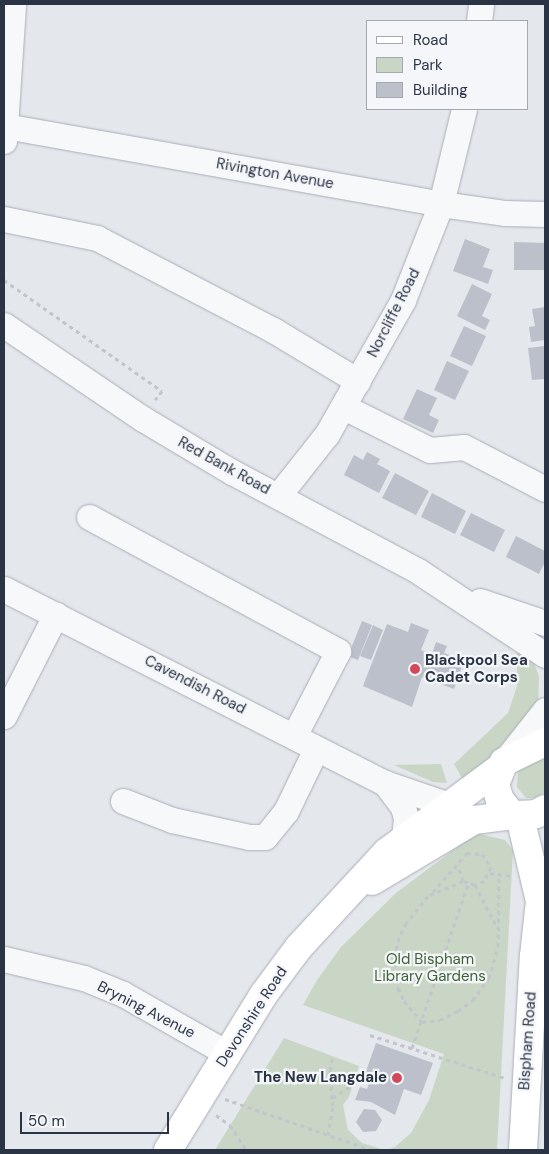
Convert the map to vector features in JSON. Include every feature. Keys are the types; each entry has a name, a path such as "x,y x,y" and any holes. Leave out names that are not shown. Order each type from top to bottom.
{"main road":[{"name":"Devonshire Road","path":"168,1150 280,970 349,893 404,838 502,765 545,742"},
{"path":"502,765 496,776 496,792 516,816"},
{"name":"Devonshire Road","path":"349,893 474,820 516,816 545,808"},
{"name":"Bispham Road","path":"516,816 543,894 525,1084 523,1150"}],"street":[{"path":"4,134 13,4"},
{"path":"479,20 481,4"},
{"name":"Norcliffe Road","path":"278,496 327,434 403,300 441,204 464,110"},
{"name":"Rivington Avenue","path":"4,134 441,204 505,213 545,214"},
{"path":"4,219 97,238 273,330 358,381"},
{"name":"Red Bank Road","path":"4,325 143,419 454,593 544,655"},
{"path":"344,406 430,450 464,447 545,489"},
{"path":"89,517 338,651 294,736"},
{"name":"Cavendish Road","path":"4,589 385,783 449,805"},
{"name":"Red Bank Road","path":"454,593 545,623"},
{"path":"4,716 56,614"},
{"path":"502,765 545,710"},
{"path":"124,801 172,820 249,837 265,837 286,811 316,749"},
{"name":"Cavendish Road","path":"385,783 403,807 406,818 404,838"},
{"name":"Bryning Avenue","path":"4,959 84,978 123,994 228,1054"}],"path":[{"path":"4,280 162,390 155,400"},
{"path":"422,1022 401,994 395,955 406,923 458,866 466,853 477,852 489,862 490,873 484,881 475,885 468,884 463,881 458,866"},
{"path":"490,873 517,877"},
{"path":"422,1022 440,1020 458,1011 482,990 495,962 499,875"},
{"path":"433,892 463,881"},
{"path":"412,1048 468,884"},
{"path":"475,885 496,926"},
{"path":"370,1035 525,1084"},
{"path":"328,1135 334,1098 330,1070 333,1056"},
{"path":"334,1098 364,1077"},
{"path":"200,1096 372,1150"},
{"path":"200,1096 230,1125 246,1150"}],"green space":[{"path":"517,643 530,655 539,677 538,707 465,783 454,764 508,713 517,686"},
{"path":"545,752 545,792 535,798 526,798 517,787 518,771 524,763"},
{"path":"441,764 447,783 433,782 394,765"},
{"name":"Old Bispham Library Gardens","path":"476,833 505,840 513,850 497,1150 385,1150 395,1147 411,1133 429,1100 444,1054 303,1005 317,980 341,947 396,893"},
{"path":"284,1038 359,1066 349,1097 343,1105 348,1130 362,1143 385,1150 215,1150"}],"building":[{"path":"465,239 490,249 483,267 493,270 488,284 453,271"},
{"path":"514,242 545,243 545,270 514,270"},
{"path":"472,284 492,294 482,316 490,320 485,330 457,316"},
{"path":"545,307 545,340 531,342 529,327 535,326 532,309"},
{"path":"464,326 486,336 472,366 450,356"},
{"path":"545,346 545,379 532,380 528,348"},
{"path":"447,361 469,371 455,400 434,390"},
{"path":"417,389 437,398 429,415 439,420 433,433 403,419"},
{"path":"367,452 380,459 377,464 390,471 379,493 344,475 354,455 363,460"},
{"path":"395,473 429,491 416,515 382,498"},
{"path":"432,493 466,511 455,534 421,517"},
{"path":"471,513 505,530 494,552 460,535"},
{"path":"516,536 545,551 545,562 539,574 506,557"},
{"path":"362,621 372,625 358,660 348,656"},
{"name":"Blackpool Sea Cadet Corps","path":"411,623 429,630 421,650 432,654 436,642 447,646 444,653 464,660 454,689 422,677 412,707 363,686 387,624 408,632"},
{"path":"373,625 383,630 371,660 360,656"},
{"name":"The New Langdale","path":"376,1043 433,1063 421,1095 404,1089 395,1115 371,1102 355,1100 360,1087 367,1089 370,1080 364,1077"},
{"path":"364,1109 375,1110 382,1120 376,1131 363,1132 356,1122"}],"place":[{"name":"Blackpool Sea Cadet Corps","path":"415,669"},
{"name":"The New Langdale","path":"397,1078"}]}
